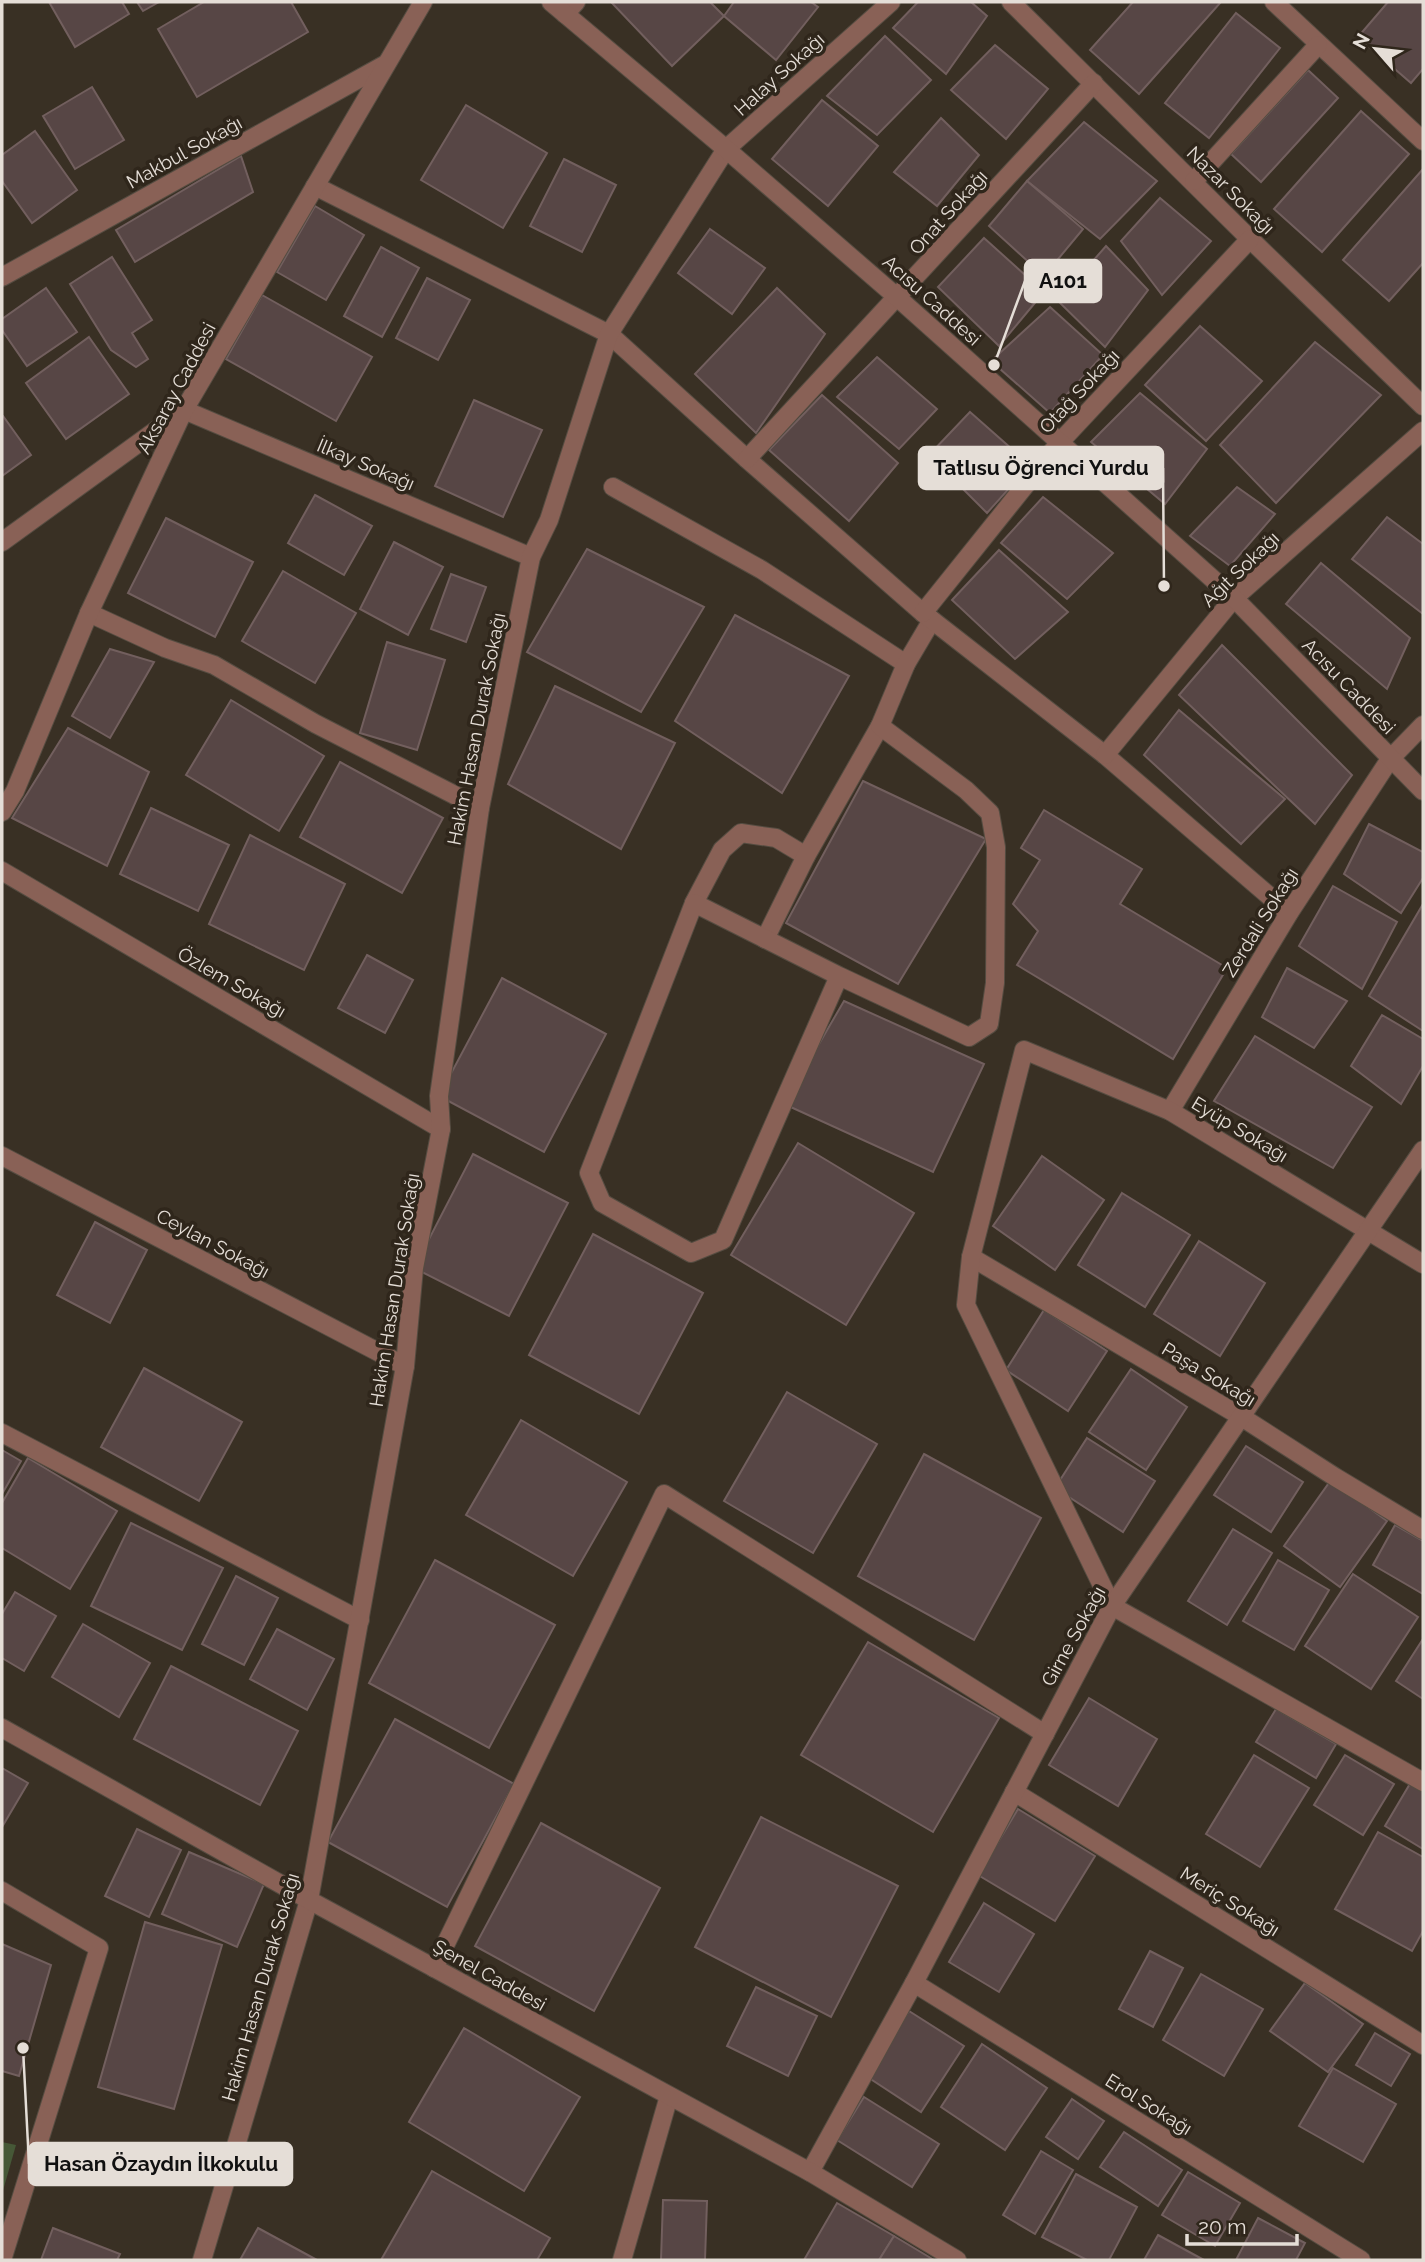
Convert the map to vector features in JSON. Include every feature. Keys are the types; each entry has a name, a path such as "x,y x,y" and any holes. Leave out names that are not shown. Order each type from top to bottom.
{"street":[{"name":"Aksaray Caddesi","path":"2,812 15,790 89,613 184,410 423,2"},
{"name":"Acısu Caddesi","path":"551,2 571,8 726,149 898,298 1234,598 1423,790"},
{"name":"Halay Sokağı","path":"726,149 891,2"},
{"name":"Nazar Sokağı","path":"1011,2 1423,406"},
{"path":"1273,2 1423,141"},
{"path":"1194,181 1318,45"},
{"name":"Makbul Sokağı","path":"2,277 387,64"},
{"name":"Onat Sokağı","path":"747,459 1094,83"},
{"name":"Hakim Hasan Durak Sokağı","path":"202,2260 309,1900 405,1366 414,1268 441,1129 439,1096 480,808 531,557 549,520 609,334 726,149"},
{"path":"315,186 609,334 927,617 1105,755 1289,913"},
{"name":"Otağ Sokağı","path":"765,939 806,856 880,726 927,617 1059,442 1250,239"},
{"path":"2,542 184,410"},
{"name":"İlkay Sokağı","path":"184,410 531,557"},
{"name":"Ağıt Sokağı","path":"1105,755 1234,598 1423,431"},
{"path":"613,487 762,570 906,664"},
{"path":"89,613 165,648 214,665 316,724 480,808"},
{"name":"Zerdali Sokağı","path":"1170,1111 1289,913 1390,759 1423,725"},
{"path":"694,903 839,976 969,1037 989,1024 995,983 996,860 990,813 966,790 880,726"},
{"path":"806,856 776,838 741,833 722,850 694,903 589,1173 602,1203 691,1253 723,1240 839,976"},
{"name":"Özlem Sokağı","path":"2,871 441,1129"},
{"name":"Eyüp Sokağı","path":"971,1257 1024,1051 1170,1111 1423,1264"},
{"name":"Girne Sokağı","path":"810,2172 914,1983 1112,1606 1423,1150"},
{"name":"Ceylan Sokağı","path":"2,1156 405,1366"},
{"path":"971,1257 966,1305 1112,1606 1423,1782"},
{"name":"Paşa Sokağı","path":"971,1257 1240,1416 1423,1530"},
{"path":"2,1433 360,1620"},
{"path":"435,1968 664,1494 1045,1734"},
{"name":"Şenel Caddesi","path":"2,1728 309,1900 810,2172 957,2260"},
{"name":"Meriç Sokağı","path":"1014,1792 1423,2045"},
{"path":"2,1892 99,1948 2,2260"},
{"name":"Erol Sokağı","path":"914,1983 1361,2260"},
{"path":"622,2260 669,2096"}],"green space":[{"path":"2,2142 16,2145 2,2194"}],"building":[{"path":"49,2 122,2 129,14 75,47"},
{"path":"137,2 159,2 143,11"},
{"path":"204,2 291,2 308,32 197,97 158,29"},
{"path":"611,2 710,2 724,16 672,66"},
{"path":"734,2 811,2 818,7 776,60 724,16"},
{"path":"918,2 971,2 987,16 946,74 893,28"},
{"path":"1133,2 1221,2 1139,94 1090,50"},
{"path":"1388,2 1423,2 1423,69 1411,83 1358,37"},
{"path":"1236,13 1280,48 1209,138 1165,103"},
{"path":"885,36 931,80 877,135 827,96"},
{"path":"995,45 1048,89 1006,139 951,90"},
{"path":"1308,70 1338,98 1261,182 1231,154"},
{"path":"92,87 124,140 75,169 43,116"},
{"path":"822,100 878,146 828,206 772,159"},
{"path":"466,105 547,153 503,228 421,180"},
{"path":"1361,111 1409,154 1322,252 1274,209"},
{"path":"941,118 979,155 937,206 894,172"},
{"path":"1084,122 1157,181 1100,239 1027,181"},
{"path":"35,131 77,190 32,223 2,181 2,155"},
{"path":"241,156 253,192 135,262 116,230"},
{"path":"564,159 616,185 582,252 530,226"},
{"path":"1423,169 1423,263 1389,301 1343,260"},
{"path":"1027,181 1083,229 1044,276 989,226"},
{"path":"1160,198 1211,241 1162,295 1121,241"},
{"path":"315,206 364,235 326,300 277,272"},
{"path":"710,229 765,268 732,314 678,273"},
{"path":"984,238 1044,292 999,346 938,287"},
{"path":"1106,246 1148,290 1105,347 1058,301"},
{"path":"381,247 419,268 382,337 344,316"},
{"path":"112,257 152,320 132,333 148,359 136,367 111,350 70,284"},
{"path":"427,278 470,300 438,360 396,338"},
{"path":"46,288 77,332 27,366 2,330 2,319"},
{"path":"777,288 825,334 756,433 695,374"},
{"path":"262,295 372,357 336,421 226,359"},
{"path":"1050,307 1103,355 1050,413 991,361"},
{"path":"1200,326 1262,381 1206,441 1145,385"},
{"path":"89,337 129,394 66,439 26,383"},
{"path":"1315,342 1381,395 1276,503 1220,445"},
{"path":"877,357 937,409 899,449 837,397"},
{"path":"1140,393 1207,449 1165,504 1091,442"},
{"path":"822,395 898,463 849,521 769,450"},
{"path":"474,400 542,430 503,517 435,486"},
{"path":"970,412 1030,465 987,513 929,455"},
{"path":"2,416 31,455 2,476"},
{"path":"1237,487 1275,514 1230,566 1190,536"},
{"path":"315,495 372,526 344,575 288,543"},
{"path":"1043,497 1113,553 1067,599 1001,543"},
{"path":"1387,517 1423,544 1423,614 1352,559"},
{"path":"166,518 253,562 215,637 128,593"},
{"path":"394,542 443,567 408,635 360,609"},
{"path":"587,549 704,607 641,712 527,652"},
{"path":"999,550 1068,612 1015,659 952,600"},
{"path":"1321,563 1410,638 1387,689 1286,604"},
{"path":"283,571 356,613 315,683 242,641"},
{"path":"451,574 486,587 466,642 431,629"},
{"path":"735,615 849,676 782,793 675,721"},
{"path":"387,642 445,660 417,750 360,733"},
{"path":"1222,645 1352,775 1315,824 1179,695"},
{"path":"110,649 154,662 110,738 72,716"},
{"path":"555,686 675,743 621,849 508,784"},
{"path":"231,700 324,756 279,831 186,775"},
{"path":"1179,710 1285,799 1241,844 1144,755"},
{"path":"68,728 149,772 107,866 12,818"},
{"path":"340,762 443,818 402,893 300,837"},
{"path":"863,781 986,839 898,984 786,923"},
{"path":"151,808 229,845 198,911 120,874"},
{"path":"1044,810 1142,869 1120,904 1227,968 1173,1059 1017,965 1038,931 1013,904 1040,860 1021,848"},
{"path":"1369,824 1423,852 1423,878 1401,913 1344,874"},
{"path":"250,835 345,884 304,970 209,924"},
{"path":"1333,886 1397,922 1362,989 1299,946"},
{"path":"1423,904 1423,1031 1369,996"},
{"path":"367,955 413,980 385,1033 338,1008"},
{"path":"1287,968 1347,1001 1314,1048 1262,1017"},
{"path":"502,978 606,1034 544,1152 439,1096"},
{"path":"844,1001 984,1064 933,1172 784,1104"},
{"path":"1382,1015 1423,1039 1423,1066 1401,1104 1351,1066"},
{"path":"1255,1036 1372,1107 1333,1168 1214,1101"},
{"path":"798,1143 914,1213 846,1325 731,1255"},
{"path":"473,1154 568,1203 509,1316 414,1268"},
{"path":"1042,1156 1104,1200 1055,1270 993,1226"},
{"path":"1122,1193 1190,1235 1145,1307 1078,1265"},
{"path":"95,1222 147,1250 110,1323 57,1295"},
{"path":"593,1234 703,1293 639,1414 529,1355"},
{"path":"1199,1241 1265,1283 1220,1356 1154,1314"},
{"path":"1044,1310 1107,1351 1068,1411 1006,1370"},
{"path":"144,1368 242,1422 199,1501 101,1447"},
{"path":"1131,1369 1187,1407 1146,1470 1089,1432"},
{"path":"787,1392 877,1444 813,1553 724,1501"},
{"path":"521,1420 627,1482 573,1576 466,1515"},
{"path":"1087,1438 1155,1481 1123,1532 1055,1488"},
{"path":"1246,1446 1303,1482 1271,1532 1214,1495"},
{"path":"2,1450 21,1461 2,1494"},
{"path":"924,1454 1041,1518 974,1640 858,1576"},
{"path":"28,1458 117,1511 70,1589 2,1548 2,1503"},
{"path":"1331,1480 1387,1521 1340,1587 1284,1546"},
{"path":"131,1523 223,1568 182,1650 91,1606"},
{"path":"1395,1525 1423,1541 1423,1594 1373,1565"},
{"path":"1233,1529 1272,1553 1227,1625 1188,1601"},
{"path":"435,1560 555,1625 489,1748 369,1683"},
{"path":"1278,1560 1329,1590 1294,1650 1243,1621"},
{"path":"1353,1574 1418,1617 1371,1689 1305,1646"},
{"path":"236,1576 278,1598 244,1665 202,1644"},
{"path":"15,1592 56,1616 24,1671 2,1658 2,1614"},
{"path":"83,1624 150,1663 119,1717 52,1677"},
{"path":"277,1629 334,1659 307,1710 250,1679"},
{"path":"1423,1639 1423,1699 1396,1681"},
{"path":"868,1642 999,1718 933,1832 801,1755"},
{"path":"171,1666 298,1731 260,1805 134,1739"},
{"path":"1089,1698 1157,1739 1118,1806 1049,1765"},
{"path":"1276,1709 1336,1744 1316,1778 1256,1742"},
{"path":"395,1719 514,1784 447,1907 328,1842"},
{"path":"1254,1755 1309,1788 1260,1867 1206,1834"},
{"path":"1345,1755 1394,1784 1363,1835 1314,1805"},
{"path":"2,1768 28,1783 2,1827"},
{"path":"1411,1782 1423,1790 1423,1849 1385,1826"},
{"path":"1018,1809 1095,1856 1055,1921 978,1875"},
{"path":"761,1817 898,1886 831,2017 695,1947"},
{"path":"541,1823 660,1888 594,2011 475,1946"},
{"path":"137,1829 181,1850 149,1917 105,1896"},
{"path":"1378,1832 1423,1857 1423,1931 1412,1951 1335,1909"},
{"path":"189,1852 264,1884 237,1947 162,1914"},
{"path":"984,1903 1034,1934 999,1992 949,1962"},
{"path":"145,1922 222,1945 174,2109 98,2087"},
{"path":"2,1944 51,1965 19,2076 2,2071"},
{"path":"1150,1951 1183,1968 1153,2027 1119,2009"},
{"path":"1201,1974 1263,2009 1224,2076 1163,2040"},
{"path":"1305,1983 1363,2024 1328,2072 1270,2031"},
{"path":"756,1987 817,2016 788,2076 727,2046"},
{"path":"909,2011 964,2046 921,2112 866,2076"},
{"path":"464,2028 580,2097 524,2191 409,2122"},
{"path":"1375,2033 1410,2054 1391,2086 1356,2065"},
{"path":"982,2044 1047,2088 1005,2150 941,2107"},
{"path":"1333,2068 1396,2104 1363,2162 1299,2126"},
{"path":"864,2097 939,2144 912,2187 837,2140"},
{"path":"1072,2099 1104,2121 1078,2159 1046,2137"},
{"path":"1124,2132 1182,2170 1158,2206 1100,2167"},
{"path":"1041,2151 1073,2170 1035,2234 1003,2215"},
{"path":"432,2171 550,2238 537,2260 381,2260"},
{"path":"1188,2172 1240,2203 1215,2246 1162,2215"},
{"path":"1076,2174 1137,2207 1109,2260 1087,2260 1042,2237"},
{"path":"663,2200 707,2201 705,2260 661,2260"},
{"path":"837,2203 894,2236 879,2260 804,2260"},
{"path":"1258,2218 1305,2243 1296,2260 1236,2260"},
{"path":"53,2228 120,2254 117,2260 41,2260"},
{"path":"258,2228 317,2260 240,2260"},
{"path":"1158,2235 1204,2260 1144,2260"},
{"path":"894,2236 934,2260 879,2260"}],"place":[{"name":"A101","path":"994,365"},
{"name":"Tatlısu Öğrenci Yurdu","path":"1164,586"},
{"name":"Hasan Özaydın İlkokulu","path":"23,2048"}]}
